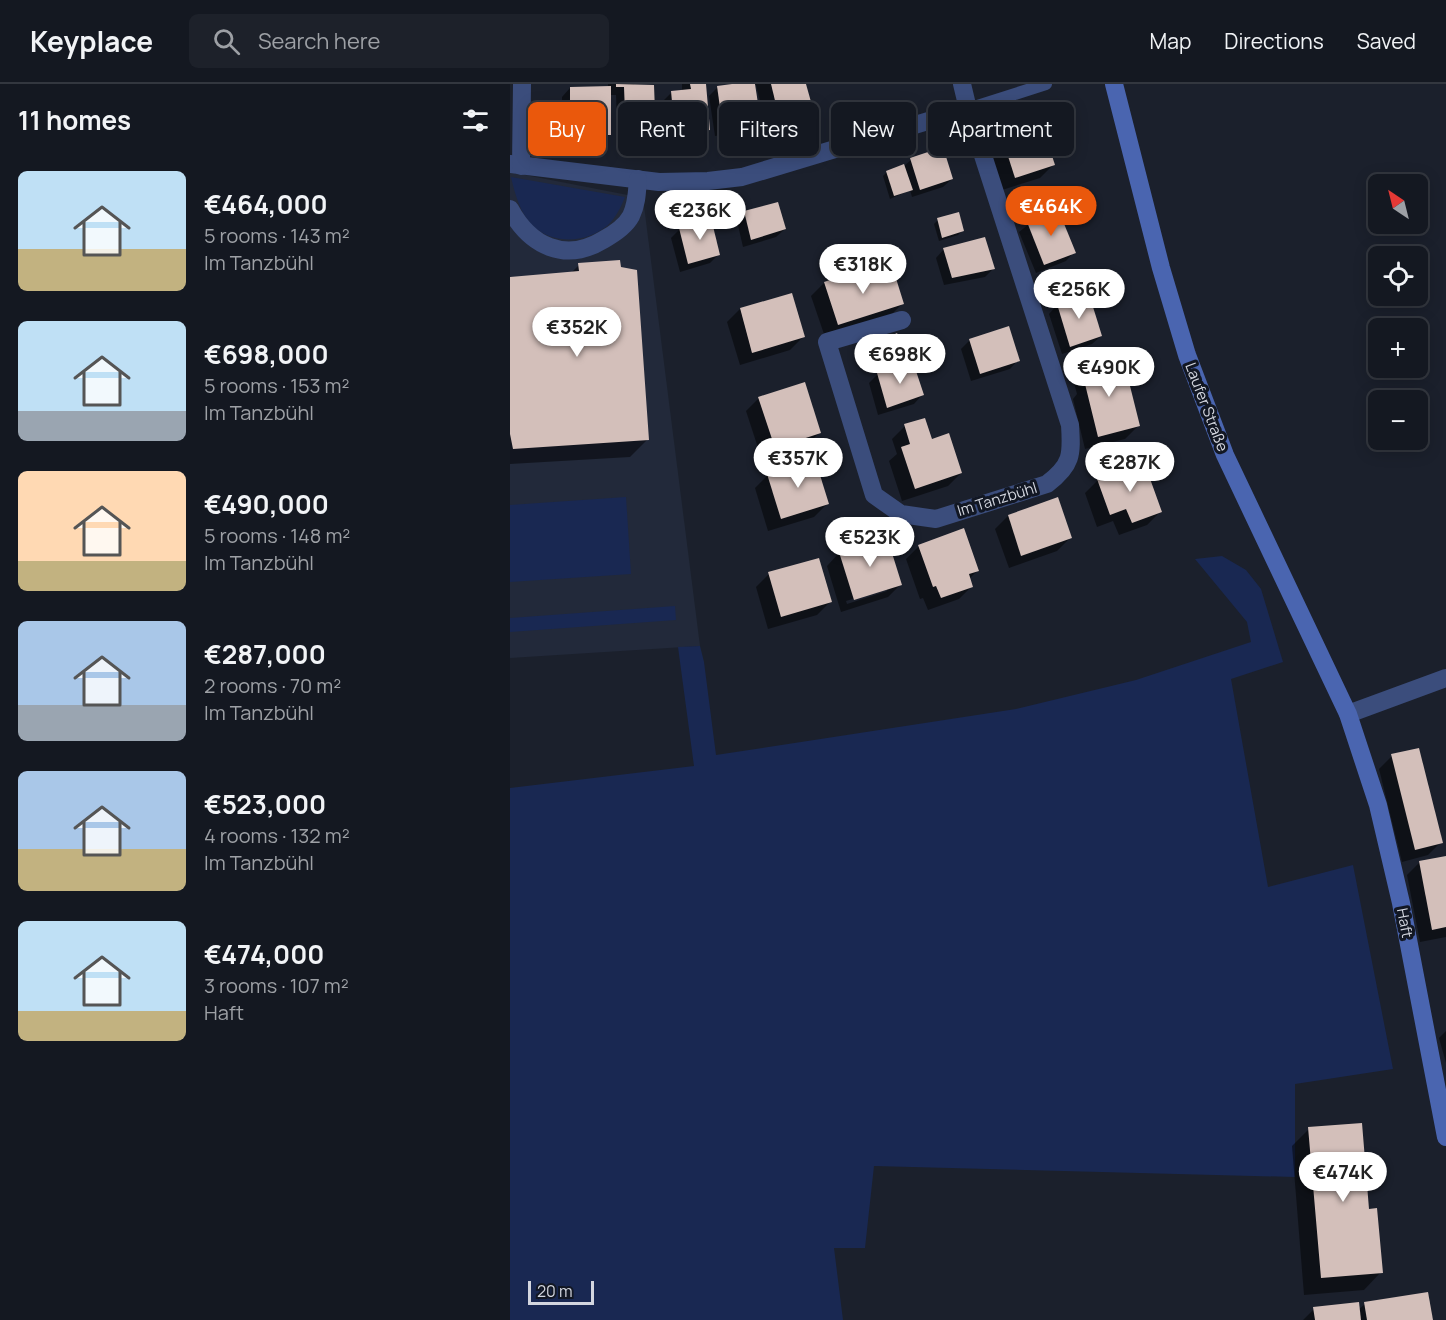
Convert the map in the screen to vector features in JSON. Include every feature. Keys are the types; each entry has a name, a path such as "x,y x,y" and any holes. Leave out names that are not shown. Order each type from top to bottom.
{"main road":[{"name":"Laufer Straße","path":"1114,84 1161,268 1187,355 1225,455 1348,714"},
{"name":"Haft","path":"1348,714 1378,805 1401,903 1446,1137"}],"street":[{"path":"522,84 516,165 659,182 708,181 742,177 928,121"},
{"name":"Im Tanzbühl","path":"962,84 966,102"},
{"name":"Im Tanzbühl","path":"902,320 827,342 874,495 901,514 936,519 1047,484 1061,473 1072,451 1070,425 983,156"},
{"path":"510,209 518,223 532,238 549,248 571,251 594,246 617,233 630,216 636,202 638,179"},
{"path":"1348,714 1446,678"}],"lane":[{"path":"990,102 1046,84"}],"shaded area":[{"path":"510,172 643,198 700,646 510,658"},
{"path":"511,177 625,197 613,219 600,231 581,238 561,239 542,233 529,222 519,203"},
{"path":"626,497 631,574 510,582 510,505"},
{"path":"1222,556 1246,570 1261,589 1283,662 1231,679 1268,887 1353,865 1393,1069 1295,1084 1295,1177 874,1166 865,1248 834,1248 843,1320 510,1320 510,788 694,766 678,647 700,646 716,755 1016,709 1136,680 1251,642 1247,622 1195,559"},
{"path":"675,606 676,620 510,632 510,618"}],"building":[{"path":"616,84 654,85 655,102 625,102 624,87 616,87"},
{"path":"690,84 706,84 710,130 707,130 707,102 672,102 671,91 691,89"},
{"path":"755,84 758,102 719,102 717,86"},
{"path":"771,84 806,84 811,102 775,102"},
{"path":"611,86 611,135 606,135 606,102 570,102 570,87"},
{"path":"928,152 928,156 946,156 953,179 920,190 910,158"},
{"path":"1008,156 1052,156 1055,165 1015,178"},
{"path":"904,164 913,190 894,196 886,171"},
{"path":"1050,192 1056,208 1036,216 1029,200"},
{"path":"778,202 786,229 751,240 744,211"},
{"path":"1058,209 1076,253 1044,265 1027,222"},
{"path":"959,212 964,231 942,238 937,218"},
{"path":"711,218 720,255 688,264 679,228"},
{"path":"985,237 995,269 952,278 943,248"},
{"path":"620,260 621,267 637,270 649,440 513,449 510,434 510,277 579,271 578,263"},
{"path":"871,266 875,278 894,272 904,304 838,325 824,282"},
{"path":"792,293 805,337 752,353 740,308"},
{"path":"1089,294 1102,336 1070,347 1057,304"},
{"path":"1009,326 1020,361 980,374 969,339"},
{"path":"897,333 905,349 888,358 879,342"},
{"path":"1100,349 1108,379 1127,374 1140,426 1098,437 1085,384 1090,383 1083,354"},
{"path":"913,362 924,395 887,408 877,373"},
{"path":"805,382 821,433 775,448 758,397"},
{"path":"925,418 932,439 949,433 962,473 915,489 901,447 910,444 904,424"},
{"path":"815,459 829,504 781,519 767,474"},
{"path":"1144,462 1162,512 1132,523 1126,509 1110,515 1097,479"},
{"path":"1058,497 1072,538 1021,556 1008,515"},
{"path":"964,528 979,571 969,574 973,587 941,598 936,586 933,587 918,545"},
{"path":"887,537 902,585 854,600 839,552"},
{"path":"819,558 832,602 781,617 768,572"},
{"path":"1419,748 1443,843 1415,850 1391,754"},
{"path":"1446,856 1446,927 1432,930 1419,861"},
{"path":"1362,1123 1369,1209 1377,1208 1383,1273 1321,1278 1308,1127"},
{"path":"1428,1292 1433,1320 1367,1320 1364,1302"},
{"path":"1359,1302 1361,1320 1315,1320 1313,1307"}]}
